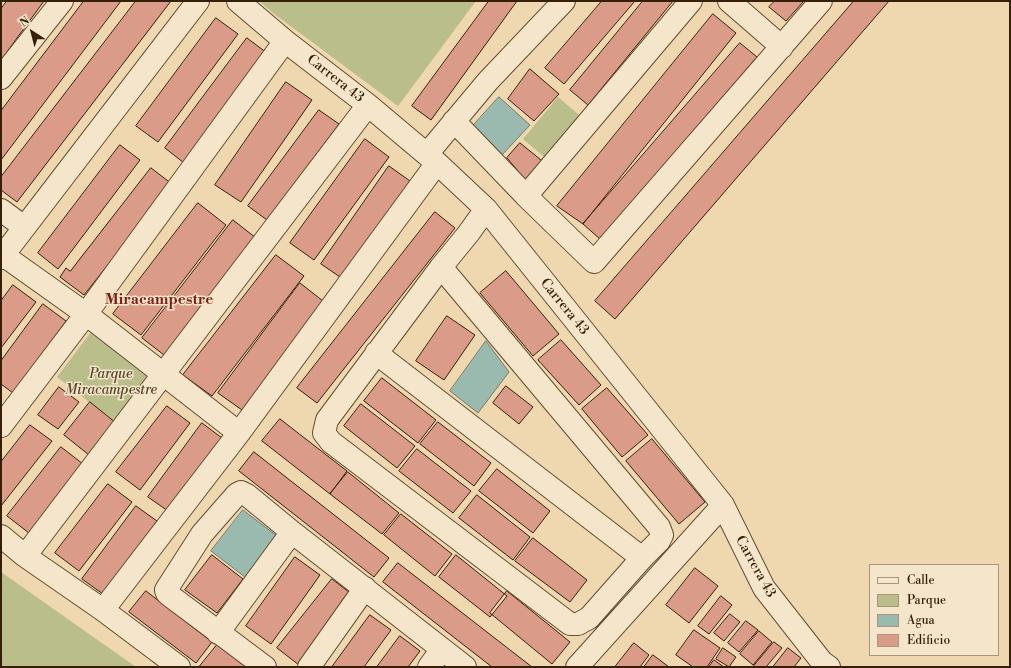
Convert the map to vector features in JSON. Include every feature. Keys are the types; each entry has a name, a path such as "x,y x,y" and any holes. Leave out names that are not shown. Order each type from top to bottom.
{"street":[{"path":"1,78 62,1"},
{"path":"198,1 2,256 86,314 239,433"},
{"name":"Carrera 43","path":"238,1 285,41 368,105 432,159 486,209 723,505 764,588 823,665"},
{"path":"488,81 545,1"},
{"path":"103,610 239,433 432,159 454,121 488,81 564,1"},
{"path":"526,196 691,1"},
{"path":"729,1 782,47"},
{"path":"454,121 526,196 594,262 821,1"},
{"path":"1,426 86,314 285,41"},
{"path":"25,556 368,105"},
{"path":"441,267 659,527 662,535 659,541 589,618 578,624 570,624 331,442 324,433 327,420 376,353 441,267 468,234 486,209"},
{"path":"1,210 24,227"},
{"path":"376,353 642,558"},
{"path":"265,667 169,595 166,590 202,534 237,494 241,492 465,667"},
{"path":"577,667 723,505"},
{"path":"176,515 202,534"},
{"path":"218,633 292,532"},
{"path":"1,536 25,556 103,610 179,667"},
{"path":"309,667 365,588"},
{"path":"429,667 442,649"}],"green space":[{"path":"259,1 476,1 398,106"},
{"path":"558,97 584,119 549,161 523,139"},
{"name":"Parque Miracampestre","path":"91,332 152,378 116,423 57,377"},
{"path":"1,572 136,667 1,667"}],"water":[{"path":"499,97 530,125 501,156 471,128"},
{"path":"486,341 509,372 478,413 450,391"},
{"path":"243,510 277,536 245,577 211,551"}],"building":[{"path":"7,1 44,1 1,60 1,9"},
{"path":"84,1 121,1 1,160 1,111"},
{"path":"136,1 171,1 17,202 1,190 1,177"},
{"path":"489,1 517,1 431,120 412,106"},
{"path":"602,1 635,1 564,84 545,68"},
{"path":"643,1 673,1 588,105 570,90"},
{"path":"775,1 804,1 786,21 769,7"},
{"path":"854,1 889,1 615,319 595,301"},
{"path":"713,14 736,33 583,224 557,206"},
{"path":"216,18 238,34 158,142 136,126"},
{"path":"247,38 267,53 184,163 165,148"},
{"path":"740,43 757,57 600,239 583,224"},
{"path":"530,69 559,94 534,121 508,99"},
{"path":"286,82 312,100 241,202 215,185"},
{"path":"319,110 339,124 267,220 248,206"},
{"path":"365,139 389,157 314,260 290,243"},
{"path":"520,143 546,164 529,184 507,158"},
{"path":"120,145 140,160 58,269 38,253"},
{"path":"389,166 410,181 343,279 321,264"},
{"path":"151,168 172,184 84,295 60,277 66,268 70,271"},
{"path":"198,203 226,225 141,335 113,314"},
{"path":"435,212 455,228 317,403 297,388"},
{"path":"233,220 256,238 164,355 142,338"},
{"path":"276,255 304,276 212,396 183,375"},
{"path":"506,271 559,334 533,356 480,293"},
{"path":"300,283 323,301 242,410 218,393"},
{"path":"13,285 36,302 1,348 1,301"},
{"path":"43,304 66,321 13,393 1,384 1,361"},
{"path":"447,316 475,335 444,380 416,361"},
{"path":"561,340 601,385 579,405 538,360"},
{"path":"382,378 436,420 418,443 364,401"},
{"path":"506,386 533,407 519,424 493,403"},
{"path":"59,387 79,402 58,429 38,415"},
{"path":"607,388 648,435 622,457 582,409"},
{"path":"90,402 116,423 89,455 64,435"},
{"path":"361,404 415,446 397,468 344,426"},
{"path":"167,406 190,423 140,490 116,472"},
{"path":"280,419 347,471 330,494 262,441"},
{"path":"438,422 491,463 474,486 420,444"},
{"path":"202,423 222,438 168,511 148,497"},
{"path":"30,425 52,441 1,506 1,462"},
{"path":"652,439 705,502 679,524 626,461"},
{"path":"61,447 83,464 29,533 7,516"},
{"path":"417,449 471,491 453,513 399,471"},
{"path":"254,452 389,558 374,577 239,471"},
{"path":"497,469 550,511 533,533 479,491"},
{"path":"348,472 399,513 382,534 330,494"},
{"path":"108,484 132,502 79,571 55,553"},
{"path":"477,495 530,537 513,560 459,518"},
{"path":"136,506 157,521 103,594 82,579"},
{"path":"401,514 452,554 435,576 384,535"},
{"path":"533,538 587,580 570,602 515,561"},
{"path":"212,555 243,579 217,613 185,590"},
{"path":"456,555 507,596 490,617 439,577"},
{"path":"295,557 320,575 271,644 246,626"},
{"path":"398,563 532,667 492,667 383,582"},
{"path":"695,568 718,586 689,623 666,605"},
{"path":"332,579 354,596 299,665 277,648"},
{"path":"146,591 212,642 196,663 129,612"},
{"path":"507,591 570,642 552,664 490,613"},
{"path":"721,596 732,605 709,634 698,626"},
{"path":"730,614 740,622 724,641 714,633"},
{"path":"370,615 391,630 364,667 332,667"},
{"path":"746,621 758,630 739,652 728,643"},
{"path":"694,630 720,648 707,667 693,667 676,655"},
{"path":"759,631 772,642 753,665 740,654"},
{"path":"400,636 420,651 408,667 377,667"},
{"path":"774,642 782,648 766,667 753,667"},
{"path":"634,643 649,655 640,667 615,667"},
{"path":"217,645 246,667 200,666"},
{"path":"723,648 736,657 729,667 716,659"},
{"path":"788,648 801,658 794,667 773,667"},
{"path":"653,655 669,667 644,667"},
{"path":"714,660 724,667 709,667"}],"district":[{"name":"Miracampestre","path":"159,300"}]}
